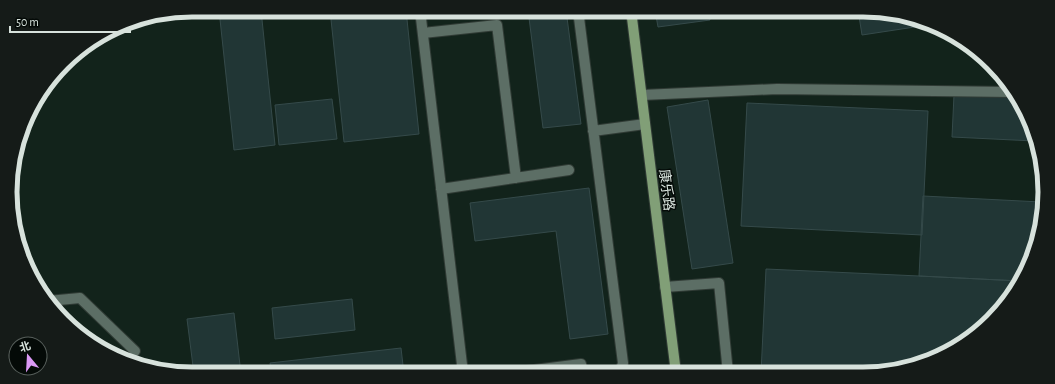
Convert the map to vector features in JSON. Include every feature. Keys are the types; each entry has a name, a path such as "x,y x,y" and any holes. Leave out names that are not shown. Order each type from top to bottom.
{"main road":[{"name":"康乐路","path":"632,17 675,367"}],"street":[{"path":"421,17 462,367"},
{"path":"579,17 623,363 622,367"},
{"path":"423,33 497,25 516,178"},
{"path":"642,95 777,89 1007,92"},
{"path":"593,131 645,124"},
{"path":"441,189 569,170"},
{"path":"665,287 718,284 727,367"},
{"path":"54,300 80,298 135,351"},
{"path":"558,367 581,364 582,367"}],"building":[{"path":"220,17 262,17 275,145 234,150"},
{"path":"331,17 407,17 419,134 344,142"},
{"path":"529,17 567,17 581,124 543,128"},
{"path":"656,17 709,17 710,20 658,27"},
{"path":"859,17 886,18 920,26 862,35"},
{"path":"954,95 1011,98 1025,125 1030,141 952,137"},
{"path":"332,99 337,139 279,145 275,105"},
{"path":"708,100 733,263 692,269 667,107"},
{"path":"747,103 928,111 922,235 741,226"},
{"path":"589,188 608,334 570,339 556,231 475,241 470,203"},
{"path":"923,196 1038,202 1035,226 1029,248 1015,281 919,276"},
{"path":"766,269 1015,281 995,307 970,331 950,344 919,358 897,364 874,367 761,367"},
{"path":"352,299 355,330 275,339 272,308"},
{"path":"234,313 240,367 193,367 187,319"},
{"path":"401,348 403,367 271,367 270,363"}]}
